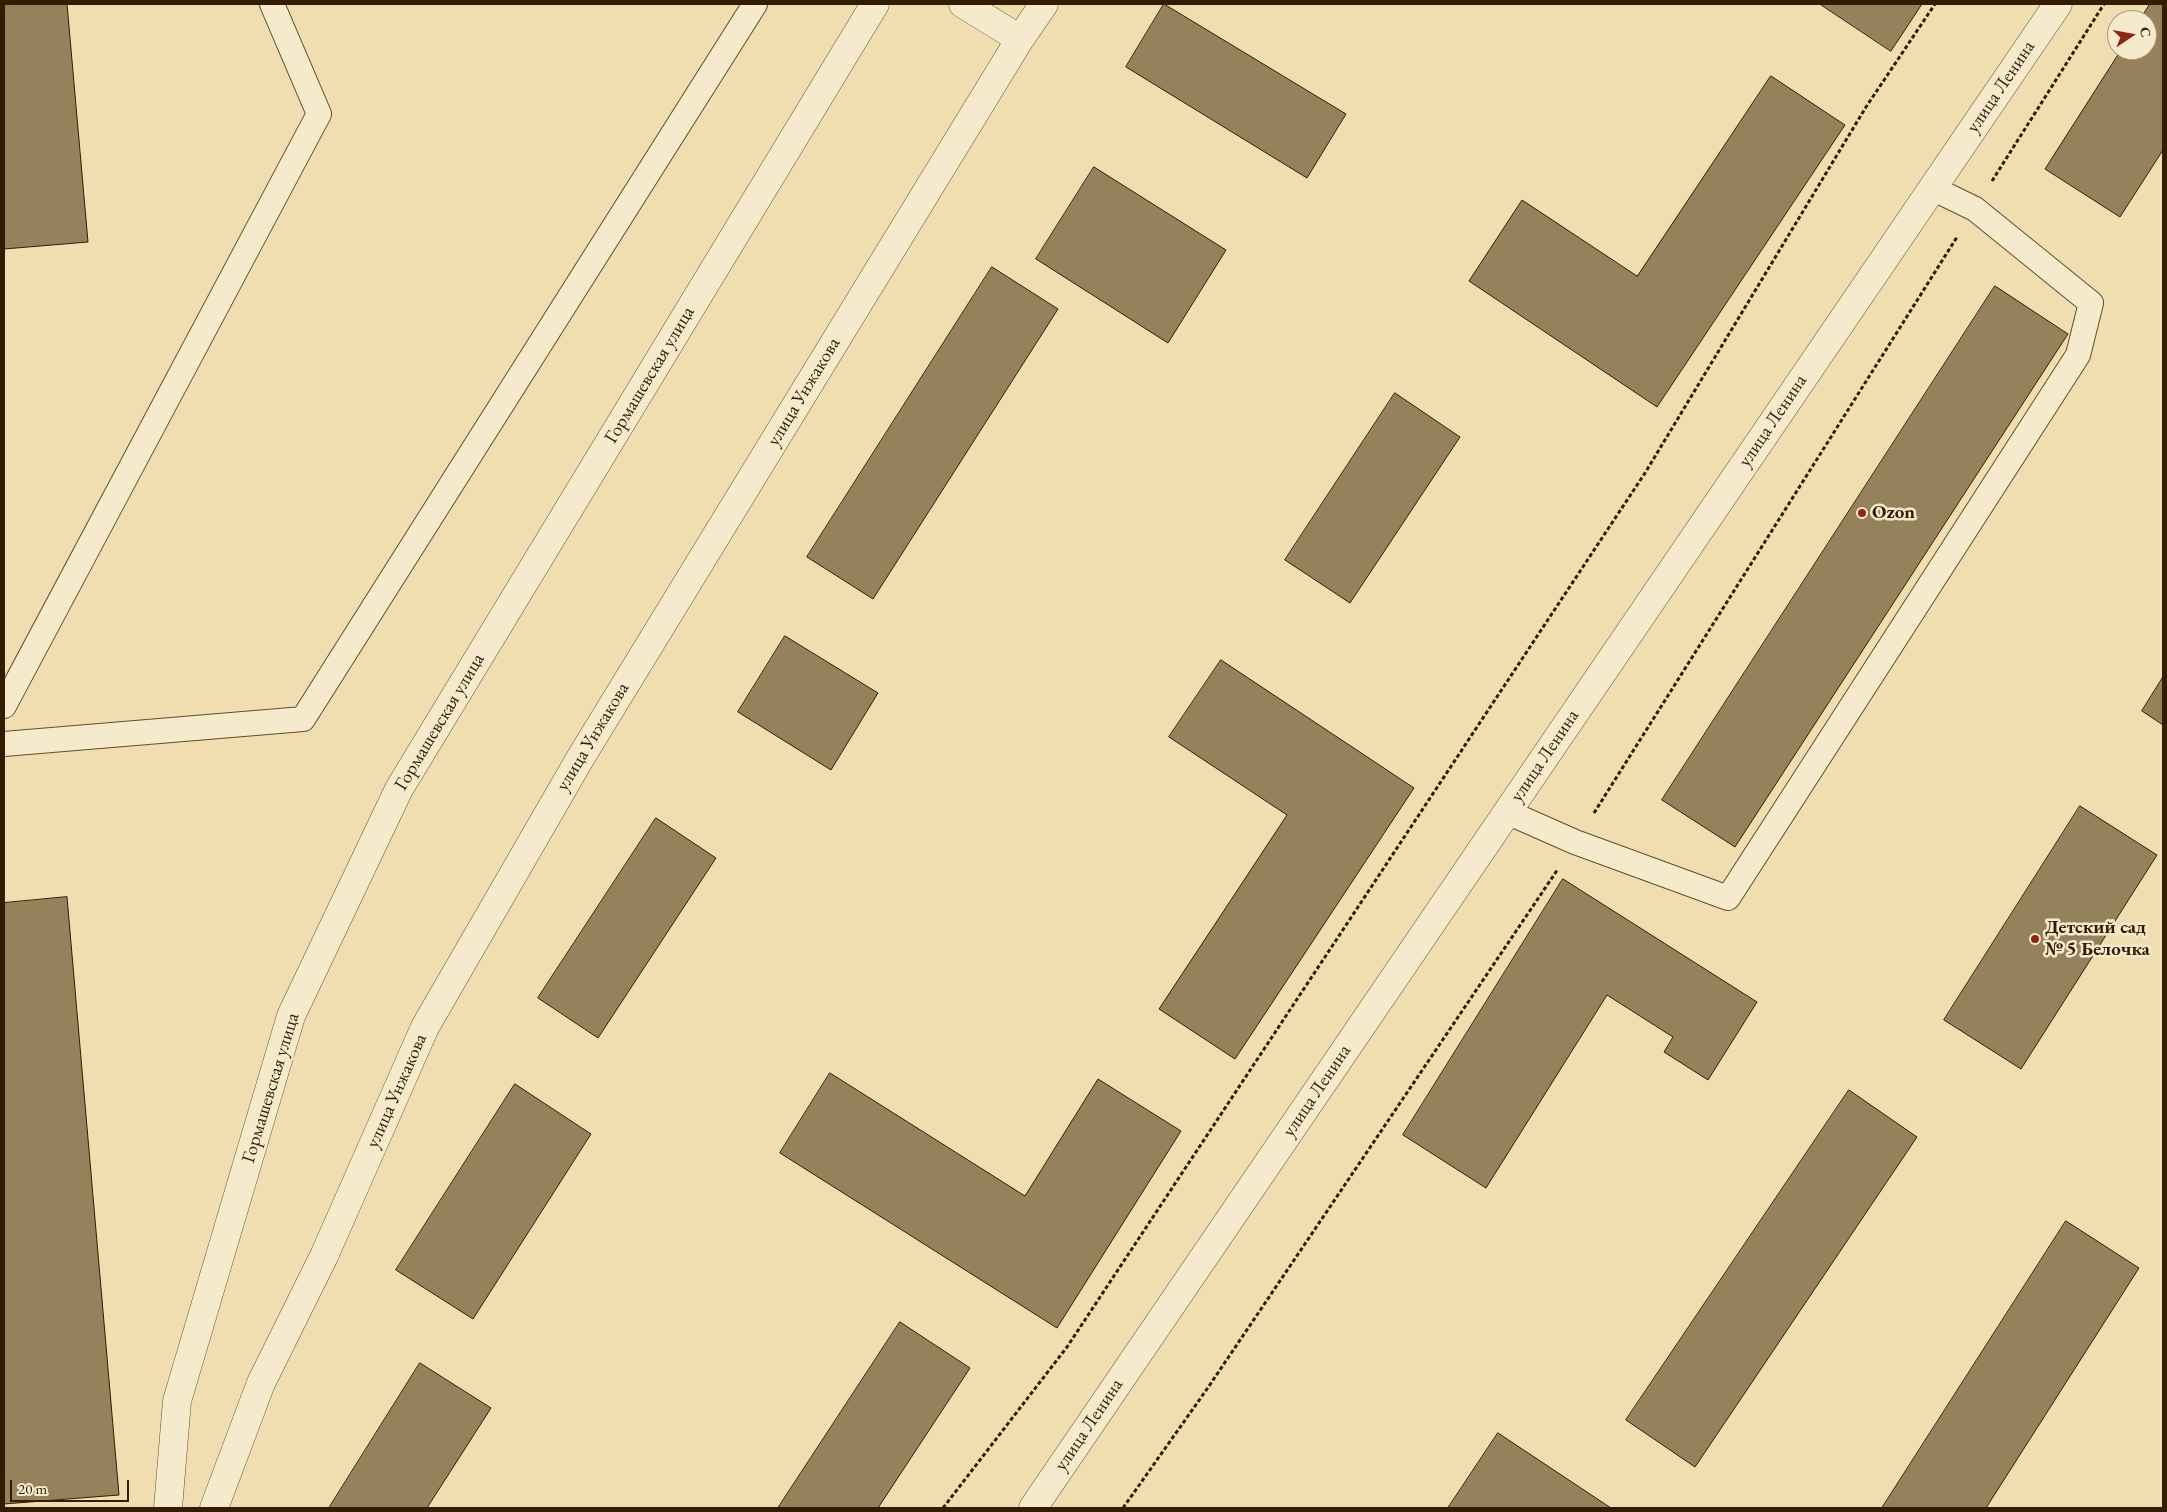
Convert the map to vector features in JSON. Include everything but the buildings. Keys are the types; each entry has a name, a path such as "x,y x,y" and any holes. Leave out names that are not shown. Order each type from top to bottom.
{"street":[{"name":"Гормашевская улица","path":"168,1508 178,1401 291,1016 399,789 875,4"},
{"path":"963,4 1020,39"},
{"name":"улица Унжакова","path":"214,1508 261,1383 324,1256 425,1027 581,757 1020,39 1044,4"},
{"name":"улица Ленина","path":"1032,1508 2058,4"}],"lane":[{"path":"4,706 319,114 272,4"},
{"path":"4,744 303,719 754,4"},
{"path":"1507,812 1575,842 1728,898 2078,355 2091,303 1975,209 1932,188"}],"path":[{"path":"943,1508 1067,1347 1634,490 1866,107 1936,4"},
{"path":"1123,1508 1218,1372 1575,842 2104,4"}],"place":[{"name":"Ozon","path":"1862,513"},
{"name":"Детский сад № 5 Белочка","path":"2035,939"}]}
